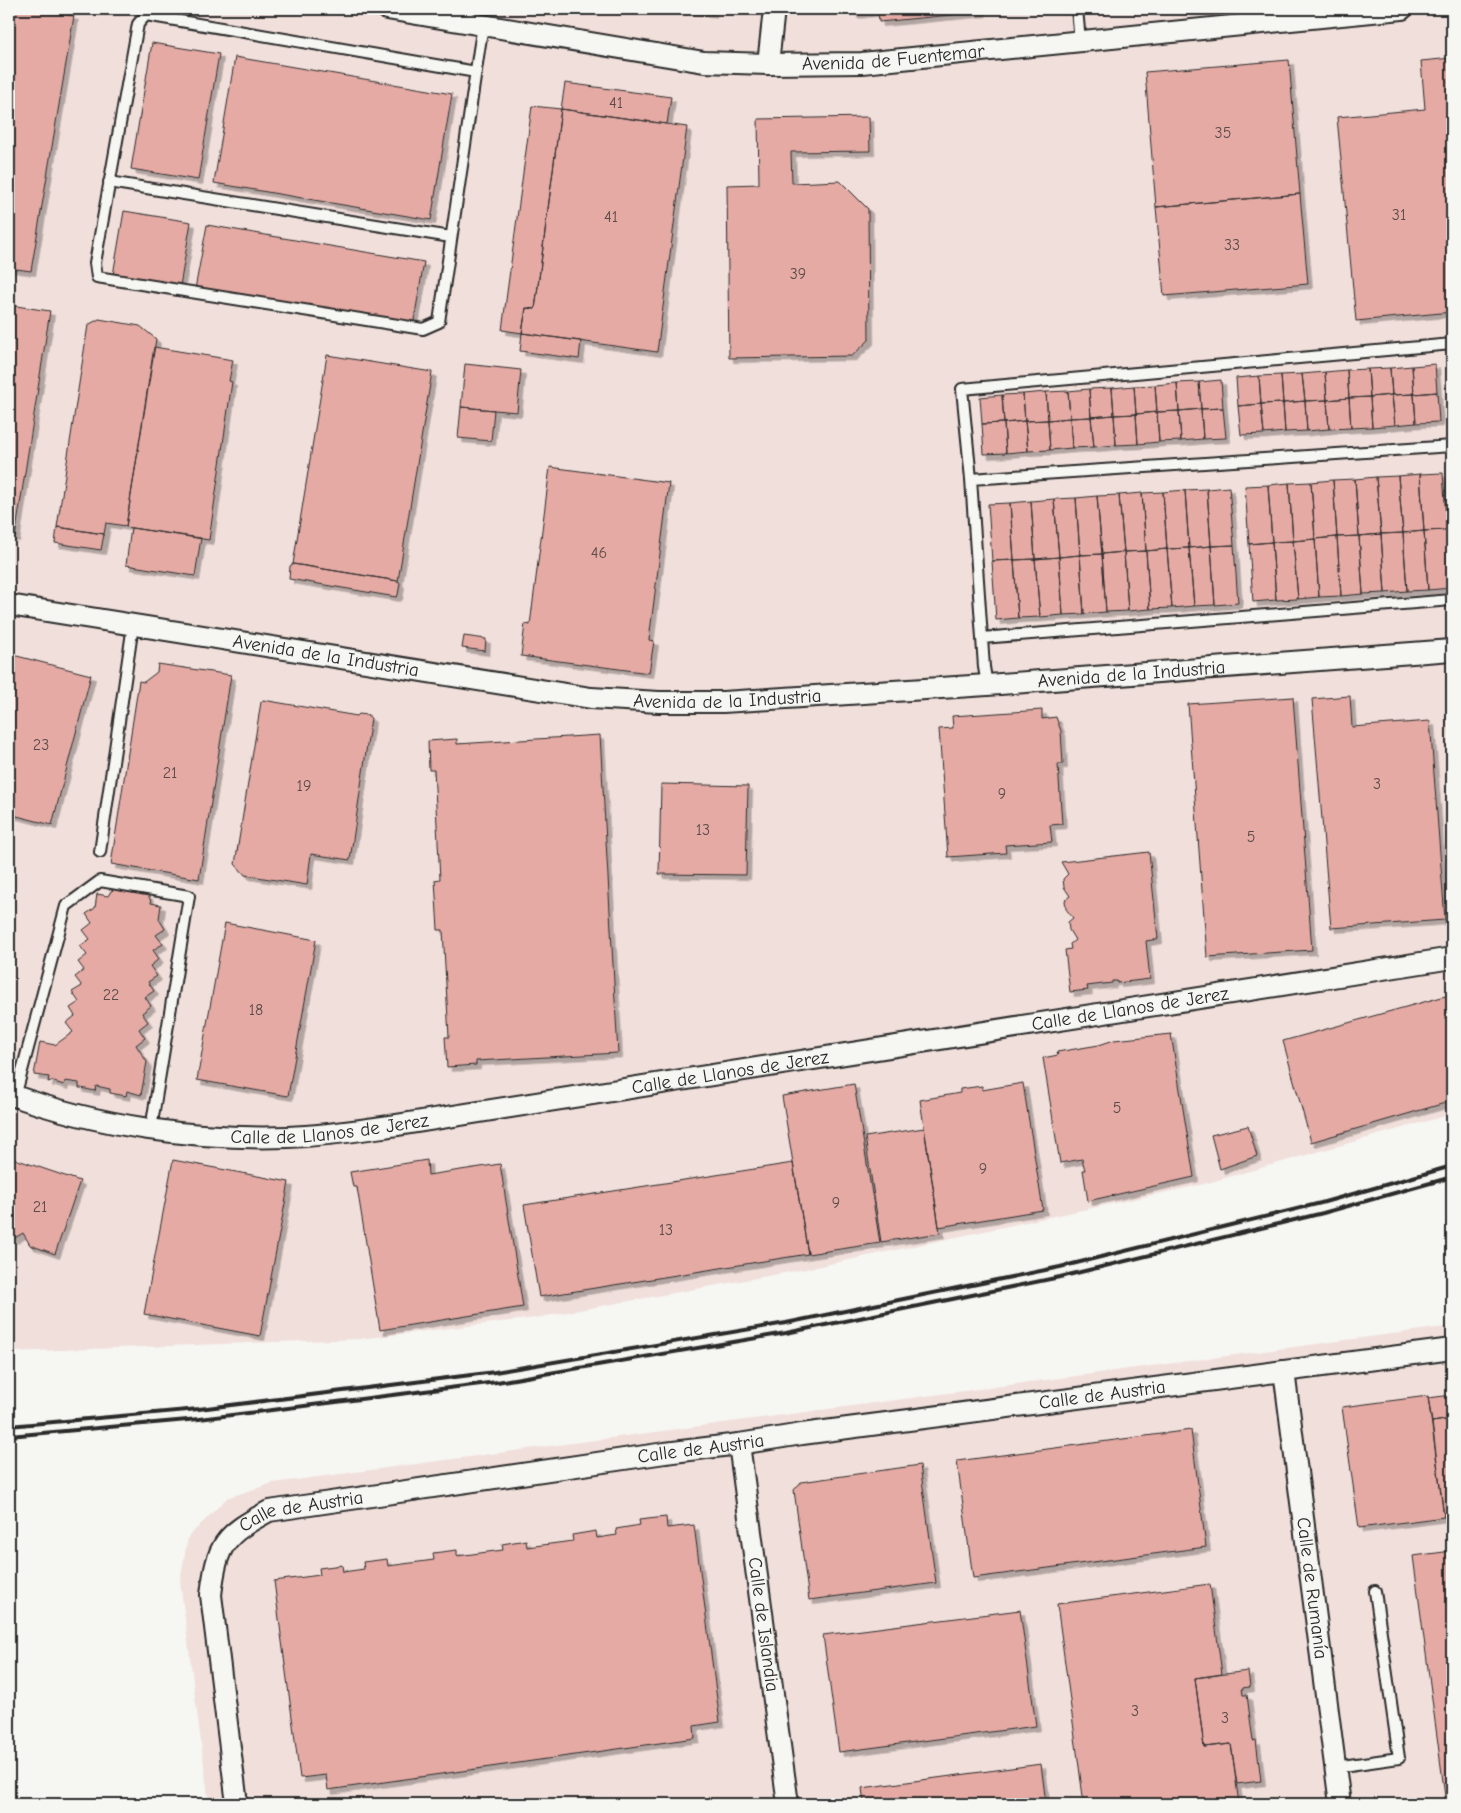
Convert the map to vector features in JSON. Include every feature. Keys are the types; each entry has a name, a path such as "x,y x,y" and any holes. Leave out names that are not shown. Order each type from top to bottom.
{"street":[{"name":"Avenida de Fuentemar","path":"387,9 704,62 768,64 862,63 1392,9"},
{"path":"768,64 774,9"},
{"name":"Avenida de la Industria","path":"9,605 591,698 659,702 723,702 987,685 1452,650"},
{"name":"Calle de Llanos de Jerez","path":"12,1096 88,1118 194,1135 288,1137 323,1135 388,1127 1452,958"},
{"name":"Calle de Austria","path":"237,1804 211,1595 214,1568 226,1540 244,1524 269,1511 802,1434 1452,1349"},
{"name":"Calle de Rumanía","path":"1284,1371 1340,1804"},
{"name":"Calle de Islandia","path":"740,1444 788,1804"}],"lane":[{"path":"1077,9 1080,41"},
{"path":"476,72 146,16 138,24 95,263 97,277 423,329 438,322 476,72 483,25"},
{"path":"109,182 451,237"},
{"path":"987,685 982,638 972,479 962,389 1452,344"},
{"path":"972,479 1452,446"},
{"path":"982,638 1452,600"},
{"path":"100,852 132,625"},
{"path":"12,1096 66,906 100,881 189,896 151,1129"},
{"path":"1335,1767 1399,1758 1375,1591"}],"shaded area":[{"path":"9,9 1452,9 1452,1114 1204,1184 811,1268 535,1318 359,1339 9,1352"},
{"path":"1452,1326 1452,1804 209,1804 180,1581 188,1537 227,1498 273,1483"}],"building":[{"path":"9,9 30,9 74,16 31,271 9,268"},
{"path":"712,9 712,13 688,10"},
{"path":"853,9 981,9 982,12 879,22 878,11 853,14"},
{"path":"152,43 219,54 198,180 131,169"},
{"path":"235,57 452,94 431,220 214,183"},
{"path":"1452,58 1452,312 1356,321 1337,117 1425,109 1421,61"},
{"path":"1289,60 1300,194 1156,207 1145,72"},
{"path":"565,83 671,97 667,124 561,109"},
{"path":"532,106 561,109 535,309 526,308 522,333 502,330"},
{"path":"561,109 687,127 657,352 522,333 526,308 535,309"},
{"path":"869,117 870,151 791,152 792,183 840,181 868,209 869,340 852,356 729,358 727,185 759,184 758,119"},
{"path":"1300,194 1308,284 1164,296 1156,207"},
{"path":"124,211 191,222 180,286 113,275"},
{"path":"207,225 424,262 413,326 195,289"},
{"path":"9,305 50,311 15,537 9,536"},
{"path":"99,319 140,326 156,339 126,526 106,523 104,534 57,527 88,325"},
{"path":"522,333 581,341 579,359 520,351"},
{"path":"154,347 233,360 229,381 232,382 209,540 126,527"},
{"path":"327,355 432,372 398,581 293,564"},
{"path":"465,364 521,370 517,412 461,407"},
{"path":"1435,364 1437,392 1414,394 1412,366"},
{"path":"1412,366 1414,394 1392,395 1390,368"},
{"path":"1390,368 1392,395 1370,397 1368,369"},
{"path":"1368,369 1370,397 1349,398 1347,370"},
{"path":"1347,370 1349,398 1327,400 1325,372"},
{"path":"1325,372 1327,400 1305,401 1302,374"},
{"path":"1302,374 1305,401 1283,403 1281,375"},
{"path":"1281,375 1283,403 1261,404 1259,376"},
{"path":"1259,376 1261,404 1238,406 1236,378"},
{"path":"1221,380 1223,408 1201,409 1199,382"},
{"path":"1199,382 1201,409 1179,411 1177,383"},
{"path":"1177,383 1179,411 1157,412 1155,385"},
{"path":"1155,385 1157,412 1136,414 1134,386"},
{"path":"1134,386 1136,414 1114,415 1112,388"},
{"path":"1112,388 1114,415 1091,417 1089,389"},
{"path":"1089,389 1091,417 1070,418 1068,391"},
{"path":"1068,391 1070,418 1048,420 1046,392"},
{"path":"1046,392 1048,420 1025,421 1023,394"},
{"path":"1437,392 1439,422 1416,423 1414,394"},
{"path":"1023,394 1025,421 1004,423 1002,395"},
{"path":"1414,394 1416,423 1395,425 1392,395"},
{"path":"1002,395 1004,423 982,424 980,397"},
{"path":"1392,395 1395,425 1372,427 1370,397"},
{"path":"1370,397 1372,427 1351,428 1349,398"},
{"path":"1349,398 1351,428 1329,429 1327,400"},
{"path":"1327,400 1329,429 1307,431 1305,401"},
{"path":"1305,401 1307,431 1285,432 1283,403"},
{"path":"1283,403 1285,432 1264,434 1261,404"},
{"path":"1261,404 1264,434 1241,435 1238,406"},
{"path":"461,407 494,410 491,441 458,438"},
{"path":"1223,408 1226,438 1203,439 1201,409"},
{"path":"1201,409 1203,439 1181,441 1179,411"},
{"path":"1179,411 1181,441 1159,442 1157,412"},
{"path":"1157,412 1159,442 1138,444 1136,414"},
{"path":"1136,414 1138,444 1116,445 1114,415"},
{"path":"1114,415 1116,445 1094,447 1091,417"},
{"path":"1091,417 1094,447 1072,448 1070,418"},
{"path":"1070,418 1072,448 1050,450 1048,420"},
{"path":"1048,420 1050,450 1028,451 1025,421"},
{"path":"1025,421 1028,451 1006,453 1004,423"},
{"path":"1004,423 1006,453 984,454 982,424"},
{"path":"550,467 669,483 649,640 654,641 649,673 521,656 525,624 530,625"},
{"path":"1443,473 1447,530 1424,531 1420,474"},
{"path":"1420,474 1424,531 1403,533 1398,476"},
{"path":"1398,476 1403,533 1381,534 1376,477"},
{"path":"1376,477 1381,534 1359,536 1355,479"},
{"path":"1355,479 1359,536 1337,537 1333,480"},
{"path":"1333,480 1337,537 1315,539 1311,482"},
{"path":"1311,482 1315,539 1293,541 1289,483"},
{"path":"1289,483 1293,541 1272,542 1268,485"},
{"path":"1268,485 1272,542 1249,544 1245,486"},
{"path":"1229,487 1234,545 1211,546 1207,489"},
{"path":"1207,489 1211,546 1189,548 1185,490"},
{"path":"1185,490 1189,548 1167,549 1163,492"},
{"path":"1163,492 1167,549 1146,551 1142,493"},
{"path":"1142,493 1146,551 1124,552 1119,495"},
{"path":"1119,495 1124,552 1102,554 1097,496"},
{"path":"1097,496 1102,554 1080,555 1076,498"},
{"path":"1076,498 1080,555 1059,557 1054,499"},
{"path":"1054,499 1059,557 1035,559 1031,501"},
{"path":"1031,501 1035,559 1014,560 1010,503"},
{"path":"1010,503 1014,560 992,561 988,504"},
{"path":"57,527 104,534 101,550 55,543"},
{"path":"131,528 201,538 195,576 126,565"},
{"path":"1447,530 1451,588 1428,590 1424,531"},
{"path":"1424,531 1428,590 1407,591 1403,533"},
{"path":"1403,533 1407,591 1385,593 1381,534"},
{"path":"1381,534 1385,593 1363,594 1359,536"},
{"path":"1359,536 1363,594 1341,596 1337,537"},
{"path":"1337,537 1341,596 1319,597 1315,539"},
{"path":"1315,539 1319,597 1298,599 1293,541"},
{"path":"1293,541 1298,599 1276,600 1272,542"},
{"path":"1272,542 1276,600 1253,602 1249,544"},
{"path":"1234,545 1238,603 1215,605 1211,546"},
{"path":"1211,546 1215,605 1194,606 1189,548"},
{"path":"1189,548 1194,606 1172,608 1167,549"},
{"path":"1167,549 1172,608 1150,609 1146,551"},
{"path":"1146,551 1150,609 1128,611 1124,552"},
{"path":"1124,552 1128,611 1106,612 1102,554"},
{"path":"1102,554 1106,612 1084,614 1080,555"},
{"path":"1080,555 1084,614 1063,615 1059,557"},
{"path":"1059,557 1063,615 1040,617 1035,559"},
{"path":"1035,559 1040,617 1018,618 1014,560"},
{"path":"1014,560 1018,618 996,620 992,561"},
{"path":"293,564 398,581 400,583 398,595 396,597 289,579 290,566"},
{"path":"464,636 486,639 485,651 462,648"},
{"path":"9,654 91,675 52,825 9,814"},
{"path":"158,664 231,675 199,879 111,864 139,681 144,682 157,672"},
{"path":"1447,683 1452,683 1452,756"},
{"path":"1350,696 1352,727 1430,721 1445,920 1331,928 1312,699"},
{"path":"1293,697 1312,950 1207,957 1188,704"},
{"path":"263,700 357,716 359,714 367,715 371,718 350,860 311,854 307,885 245,875 235,864 261,702"},
{"path":"1042,710 1042,719 1056,717 1061,731 1063,764 1058,764 1062,824 1050,825 1052,842 1005,845 1006,853 948,857 939,729 953,728 952,716"},
{"path":"600,735 618,1053 476,1061 476,1065 447,1067 445,1037 449,1037 443,930 438,930 435,880 440,879 434,770 429,770 428,741 457,739 457,744"},
{"path":"661,784 748,786 746,875 659,874"},
{"path":"1149,852 1158,939 1146,941 1150,979 1117,983 1117,981 1112,981 1112,983 1087,986 1088,990 1070,992 1065,950 1071,949 1070,944 1075,940 1069,930 1068,922 1073,918 1066,909 1065,900 1070,896 1064,887 1063,879 1068,874 1061,862"},
{"path":"116,889 147,894 151,903 161,905 159,919 165,929 156,935 163,944 153,950 159,959 150,966 157,976 148,982 154,991 145,997 151,1006 142,1013 148,1022 139,1029 145,1038 136,1045 147,1062 141,1095 127,1091 126,1096 110,1093 110,1089 96,1086 95,1091 79,1088 79,1083 65,1081 64,1085 51,1081 48,1082 49,1077 34,1075 40,1042 55,1045 73,1032 66,1023 75,1016 70,1008 79,1002 72,992 82,986 75,977 84,970 78,962 87,955 80,946 90,939 83,930 92,923 86,914 95,908 97,894 108,896 111,891"},
{"path":"225,923 316,940 288,1096 197,1080"},
{"path":"1449,995 1452,1004 1452,1101 1311,1142 1283,1041"},
{"path":"1171,1034 1194,1177 1088,1201 1082,1159 1060,1163 1043,1058 1058,1055 1057,1052 1099,1045 1114,1040"},
{"path":"1023,1083 1043,1210 939,1227 920,1100 960,1093 960,1089 982,1086 982,1090"},
{"path":"854,1084 880,1243 808,1254 782,1096"},
{"path":"1248,1126 1257,1156 1220,1169 1211,1135"},
{"path":"924,1128 940,1233 881,1242 865,1137"},
{"path":"9,1157 80,1181 55,1254 30,1245 23,1233 13,1239 9,1233"},
{"path":"173,1160 289,1182 260,1336 144,1314"},
{"path":"427,1160 428,1175 500,1164 523,1307 380,1330 357,1187 353,1187 350,1172"},
{"path":"793,1163 808,1254 539,1297 524,1205"},
{"path":"1452,1395 1452,1419 1432,1422 1428,1398"},
{"path":"1428,1396 1444,1517 1359,1528 1342,1407"},
{"path":"1452,1419 1452,1516 1444,1517 1432,1422"},
{"path":"1191,1430 1206,1547 973,1578 957,1461"},
{"path":"920,1465 936,1583 809,1600 794,1490 801,1482"},
{"path":"666,1517 667,1528 694,1525 720,1722 694,1726 695,1738 328,1790 326,1775 300,1778 274,1581 320,1575 319,1568 342,1565 343,1572 364,1569 363,1562 387,1559 388,1566 434,1560 433,1553 457,1550 457,1556 503,1550 502,1544 526,1540 527,1547 573,1541 572,1535 596,1531 597,1538 617,1535 616,1529 640,1525 639,1520"},
{"path":"1452,1551 1452,1804 1446,1804 1413,1556"},
{"path":"1210,1584 1222,1674 1195,1678 1204,1747 1231,1744 1239,1804 1084,1804 1057,1604"},
{"path":"1020,1610 1036,1726 839,1752 823,1635"},
{"path":"1248,1671 1250,1687 1242,1688 1243,1695 1247,1695 1253,1741 1256,1740 1261,1781 1237,1784 1231,1744 1204,1747 1195,1678"},
{"path":"1041,1764 1046,1804 864,1804 862,1788"}],"railway":[{"path":"9,1426 199,1409 495,1372 786,1323 1060,1267 1321,1203 1452,1166"},
{"path":"9,1436 199,1419 497,1382 786,1333 1060,1277 1323,1213 1452,1177"}]}
